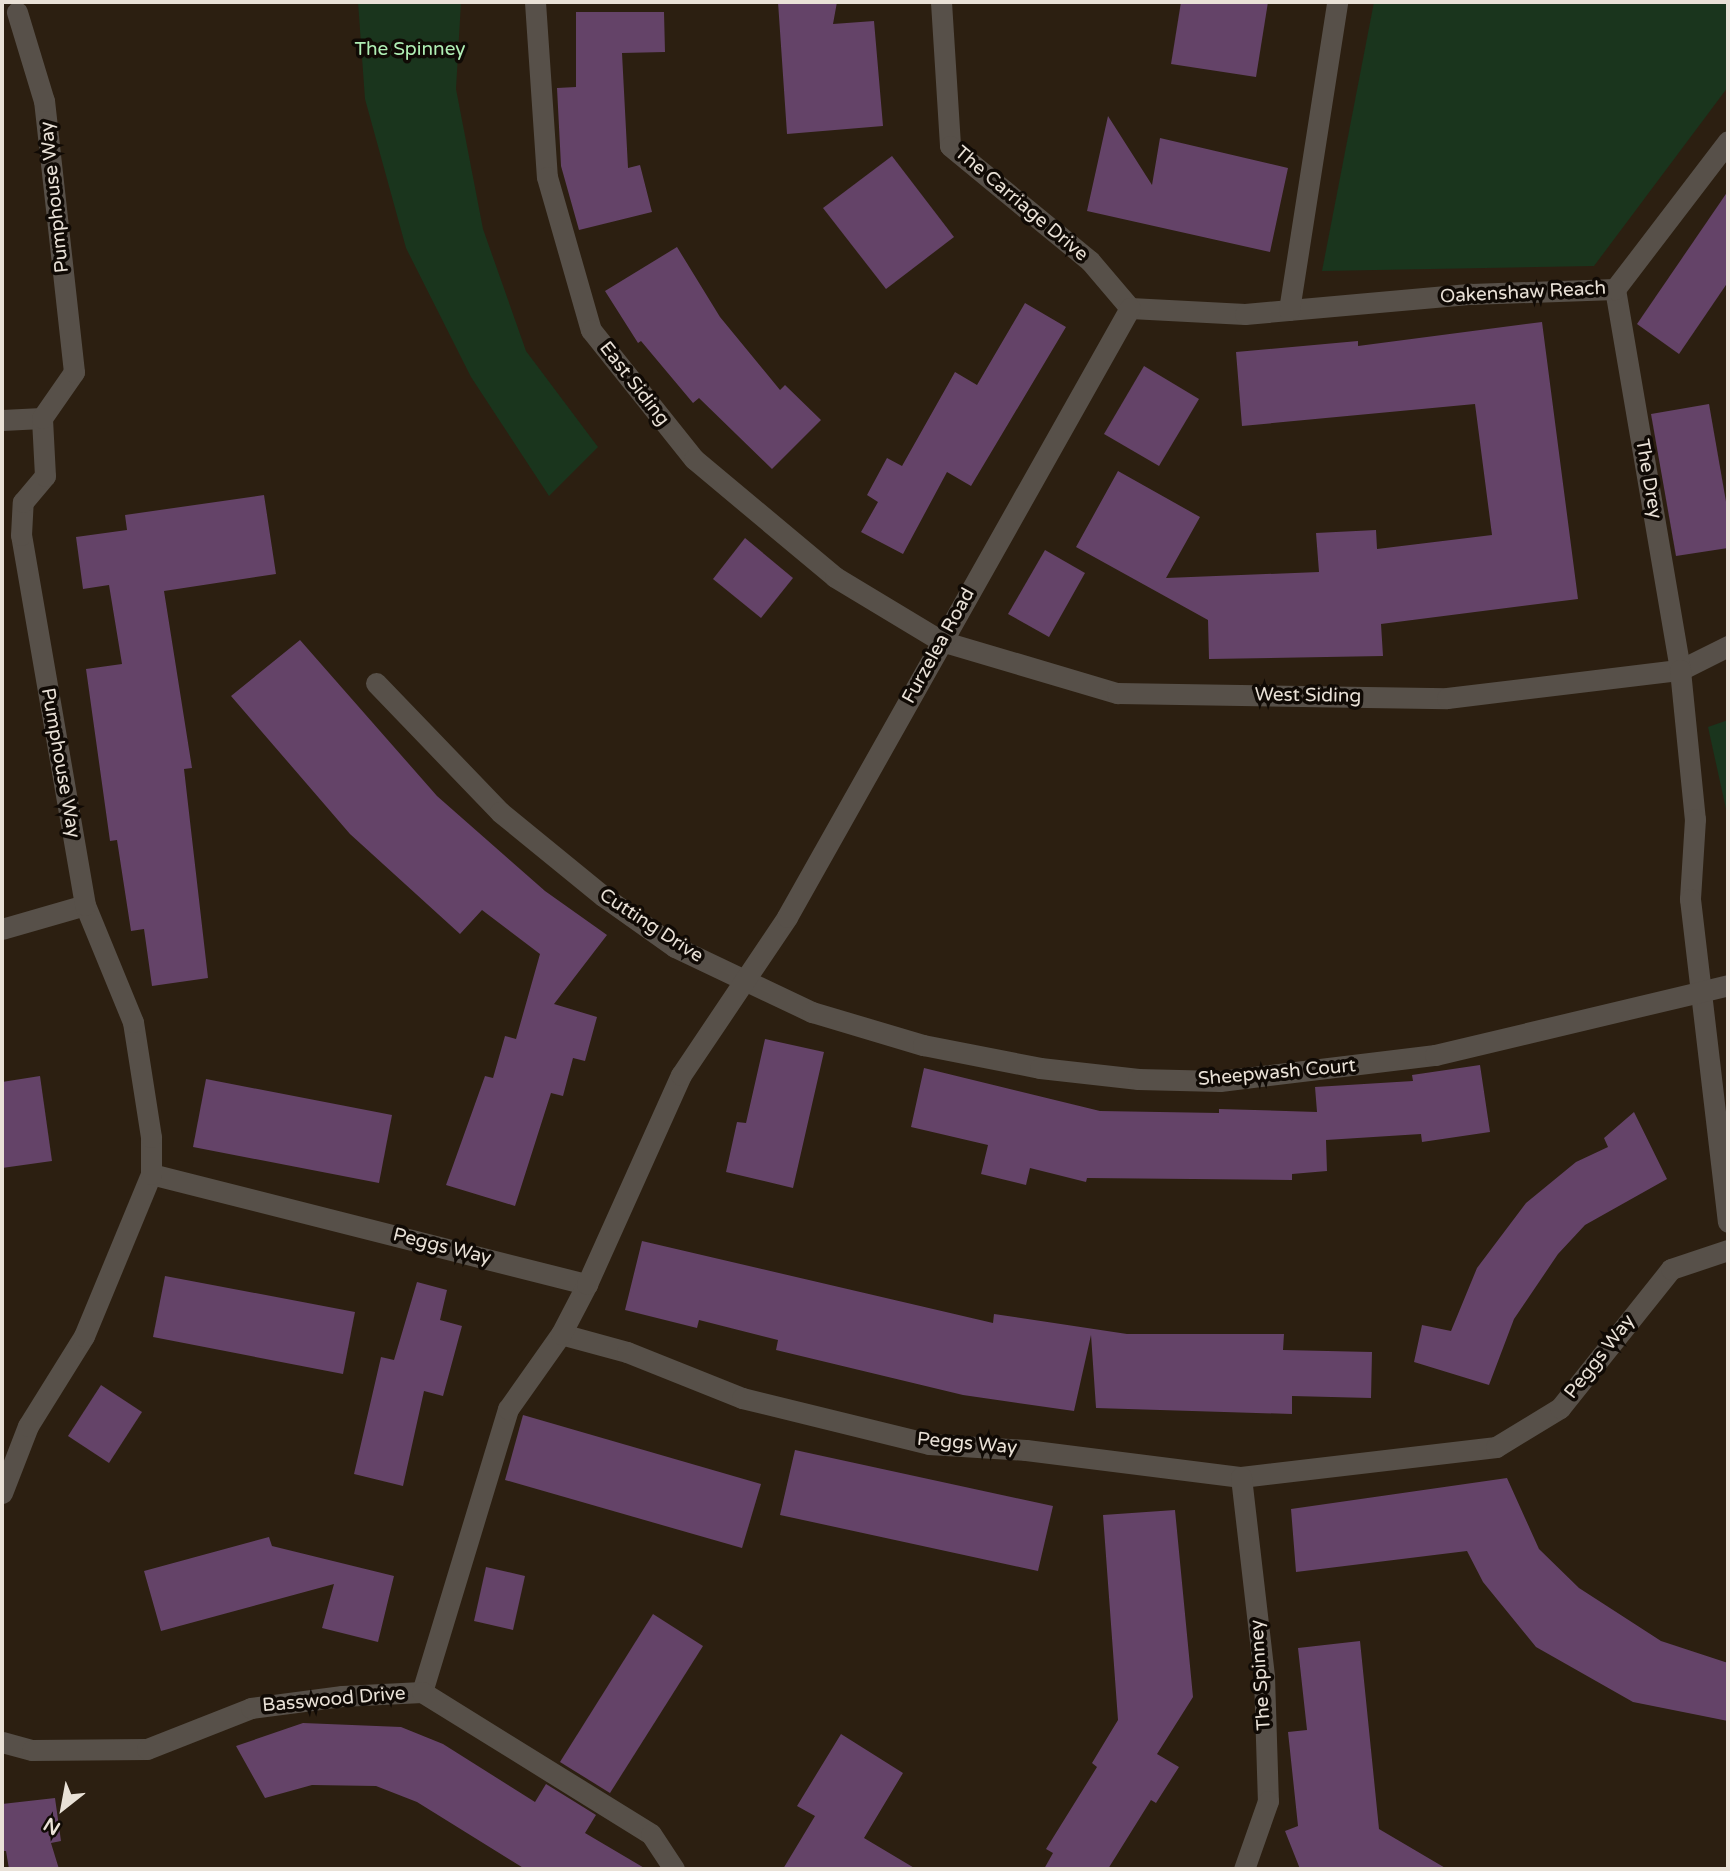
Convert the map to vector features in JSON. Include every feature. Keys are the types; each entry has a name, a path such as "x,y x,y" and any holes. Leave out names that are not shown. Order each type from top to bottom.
{"street":[{"name":"East Siding","path":"535,2 547,177 591,330 694,459 835,577 941,641"},
{"name":"The Carriage Drive","path":"941,2 950,146 1090,261 1130,308"},
{"path":"1289,310 1337,2"},
{"name":"Pumphouse Way","path":"2,1493 27,1426 84,1336 151,1174 151,1137 133,1022 85,905 22,536 23,502 45,476 42,418 74,372 44,101 15,7"},
{"name":"Oakenshaw Reach","path":"1130,308 1245,314 1471,294 1615,289 1728,141"},
{"name":"The Drey","path":"1615,289 1680,670 1695,819 1690,899 1728,1222"},
{"name":"Furzelea Road","path":"746,984 842,824 941,641 1130,308"},
{"path":"2,420 42,418"},
{"name":"West Siding","path":"941,641 1117,693 1447,698 1680,670 1728,646"},
{"name":"Cutting Drive","path":"376,683 500,812 603,896 675,947 746,984"},
{"path":"2,929 85,905"},
{"path":"561,1334 587,1284 681,1074 746,984"},
{"name":"Sheepwash Court","path":"746,984 812,1012 923,1045 1040,1068 1138,1079 1220,1081 1435,1055 1728,985"},
{"name":"Peggs Way","path":"151,1174 587,1284"},
{"name":"Peggs Way","path":"561,1334 626,1352 742,1398 929,1444 1026,1450 1241,1477 1496,1447 1560,1408 1671,1269 1728,1250"},
{"name":"Basswood Drive","path":"422,1692 508,1409 561,1334"},
{"name":"The Spinney","path":"1241,1477 1264,1676 1268,1801 1244,1869"},
{"name":"Basswood Drive","path":"2,1742 32,1750 147,1749 251,1708 342,1696 422,1692 651,1834 674,1869"}],"green space":[{"name":"The Spinney","path":"358,2 461,2 456,89 483,229 526,351 598,447 549,496 471,377 406,248 365,99"},
{"path":"1374,2 1728,2 1728,87 1594,266 1322,271"},
{"path":"1728,720 1728,818 1708,727"}],"building":[{"path":"778,2 837,2 833,24 874,21 883,126 787,134"},
{"path":"1181,2 1268,2 1256,77 1171,64"},
{"path":"576,12 664,12 665,52 622,53 628,168 640,165 652,212 579,230 561,166 557,88 576,87"},
{"path":"1108,116 1152,185 1160,138 1288,168 1270,252 1087,211"},
{"path":"892,156 954,237 886,289 823,208"},
{"path":"1728,191 1728,282 1679,354 1637,324"},
{"path":"677,247 720,317 780,390 785,385 821,420 772,469 699,398 693,403 641,341 638,343 605,291"},
{"path":"1025,303 1066,327 971,486 947,472 903,554 861,532 878,502 867,495 887,458 902,466 955,372 977,385"},
{"path":"1542,322 1578,599 1381,624 1383,656 1209,659 1208,620 1076,547 1118,471 1200,517 1166,578 1319,572 1316,533 1376,530 1377,549 1492,535 1475,404 1242,426 1236,352 1358,341 1358,346"},
{"path":"1144,366 1199,399 1159,466 1104,434"},
{"path":"1709,404 1728,513 1728,548 1676,556 1651,414"},
{"path":"264,495 276,574 164,591 192,768 184,769 208,978 152,986 144,929 131,931 117,840 110,841 86,669 122,664 109,585 83,589 76,537 127,530 125,515"},
{"path":"745,538 793,578 761,618 713,579"},
{"path":"1045,550 1085,573 1049,637 1008,614"},
{"path":"300,640 437,796 545,891 607,935 554,1004 597,1017 585,1061 573,1058 563,1096 551,1093 515,1206 446,1185 485,1076 493,1078 505,1036 516,1039 540,954 482,910 460,934 350,834 231,696"},
{"path":"765,1039 824,1052 793,1188 726,1172 737,1122 746,1123"},
{"path":"1480,1065 1490,1132 1422,1142 1421,1134 1326,1140 1327,1171 1292,1174 1292,1180 1087,1178 1086,1182 1030,1168 1026,1185 981,1174 988,1145 911,1127 924,1068 1100,1111 1219,1113 1219,1109 1317,1112 1315,1087 1413,1081 1412,1075"},
{"path":"40,1076 52,1161 2,1168 2,1082"},
{"path":"206,1079 392,1115 379,1183 193,1147"},
{"path":"1634,1112 1667,1179 1585,1225 1558,1254 1514,1319 1489,1385 1414,1362 1422,1325 1451,1331 1477,1268 1526,1203 1576,1162 1608,1147 1604,1138"},
{"path":"642,1241 993,1323 994,1314 1127,1334 1284,1334 1283,1350 1372,1352 1371,1398 1292,1396 1292,1414 1096,1408 1091,1335 1074,1411 963,1395 776,1350 778,1340 699,1320 697,1328 625,1310"},
{"path":"165,1276 355,1312 343,1374 153,1337"},
{"path":"417,1282 447,1290 440,1320 462,1326 443,1396 424,1391 403,1486 354,1474 381,1357 394,1360"},
{"path":"101,1385 142,1412 109,1463 68,1436"},
{"path":"523,1415 761,1484 742,1548 505,1480"},
{"path":"795,1450 1053,1506 1038,1571 780,1515"},
{"path":"1507,1478 1539,1549 1579,1588 1661,1641 1728,1663 1728,1721 1633,1702 1536,1647 1483,1582 1467,1551 1296,1572 1291,1509"},
{"path":"1175,1510 1193,1697 1157,1754 1179,1767 1156,1803 1151,1800 1108,1869 1044,1869 1053,1853 1046,1849 1097,1767 1092,1763 1118,1720 1103,1515"},
{"path":"269,1537 272,1546 394,1576 378,1642 322,1628 334,1584 161,1631 144,1571"},
{"path":"486,1567 525,1576 513,1630 474,1621"},
{"path":"653,1614 703,1646 610,1793 560,1762"},
{"path":"1360,1641 1379,1829 1447,1869 1300,1869 1285,1831 1298,1826 1288,1732 1307,1730 1298,1648"},
{"path":"303,1723 401,1727 443,1744 535,1802 546,1784 596,1815 585,1833 646,1869 525,1869 417,1802 376,1786 312,1785 265,1798 236,1746"},
{"path":"841,1734 903,1773 864,1838 916,1869 783,1869 815,1816 797,1806"},
{"path":"55,1798 61,1841 51,1843 59,1869 9,1869 6,1851 2,1851 2,1804"}]}
